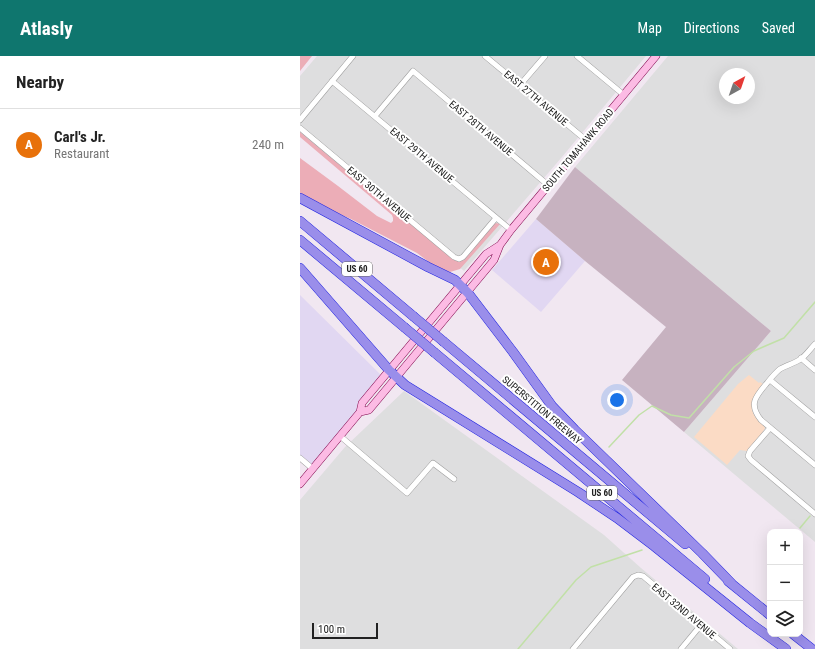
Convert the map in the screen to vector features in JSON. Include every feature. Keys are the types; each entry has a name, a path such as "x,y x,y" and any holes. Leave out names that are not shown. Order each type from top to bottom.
{"highway":[{"path":"300,198 454,280 468,292 552,406 732,584"},
{"name":"SUPERSTITION FREEWAY","path":"300,221 767,613"},
{"name":"US 60","path":"300,240 767,631"},
{"path":"300,268 396,378 617,518 750,623 786,649"},
{"name":"US 60","path":"774,637 790,649"},
{"path":"797,637 812,649"}],"main road":[{"name":"SOUTH TOMAHAWK ROAD","path":"300,484 360,412 362,403 389,370 486,254 500,244 656,56"},
{"name":"SOUTH TOMAHAWK ROAD","path":"360,412 369,410 468,292 494,260 500,244"}],"street":[{"path":"300,120 353,56"},
{"name":"EAST 27TH AVENUE","path":"485,56 586,140"},
{"path":"520,85 545,56"},
{"path":"577,56 624,95"},
{"name":"EAST 28TH AVENUE","path":"375,116 413,71 548,186"},
{"name":"EAST 29TH AVENUE","path":"332,81 511,230"},
{"name":"EAST 30TH AVENUE","path":"300,128 454,257 459,259 463,257 496,218"},
{"path":"815,344 802,358 775,374 758,394 754,407 756,414 761,420 815,466"},
{"path":"802,358 815,370"},
{"path":"770,380 815,417"},
{"path":"770,428 750,451 748,456 750,460 815,514"},
{"path":"340,436 407,493 433,463 454,479"},
{"path":"300,458 313,469"},
{"name":"EAST 32ND AVENUE","path":"573,649 633,577 638,575 643,576 730,649"},
{"path":"681,649 701,625"}],"shaded area":[{"path":"300,56 312,56 300,71"},
{"path":"317,56 646,56 464,271 300,132 300,76"},
{"path":"668,56 815,56 815,542 803,532 803,529 800,529 684,432 771,331 575,167"},
{"path":"300,132 456,261 464,260 494,224 500,224 460,269 450,272 445,271 433,265 417,253 351,219 327,209 300,194 300,158 377,216 391,223 393,221 392,215 300,137"},
{"path":"575,167 771,331 684,432 622,380 666,327 536,219"},
{"path":"536,219 585,261 541,312 492,270"},
{"path":"300,295 383,377 360,412 313,469 300,458"},
{"path":"749,375 759,383 760,382 763,384 753,400 752,409 753,414 765,428 747,451 740,450 727,465 694,437 738,384"},
{"path":"404,391 604,535 738,649 300,649 300,500 345,447"}],"waterway":[{"path":"609,447 639,415 652,406 671,415 689,418 734,367 754,351 784,338 815,302"},
{"path":"800,528 810,516"},
{"path":"518,649 576,580 591,567 642,550"}],"place":[{"name":"Carl's Jr.","path":"546,262"}]}
